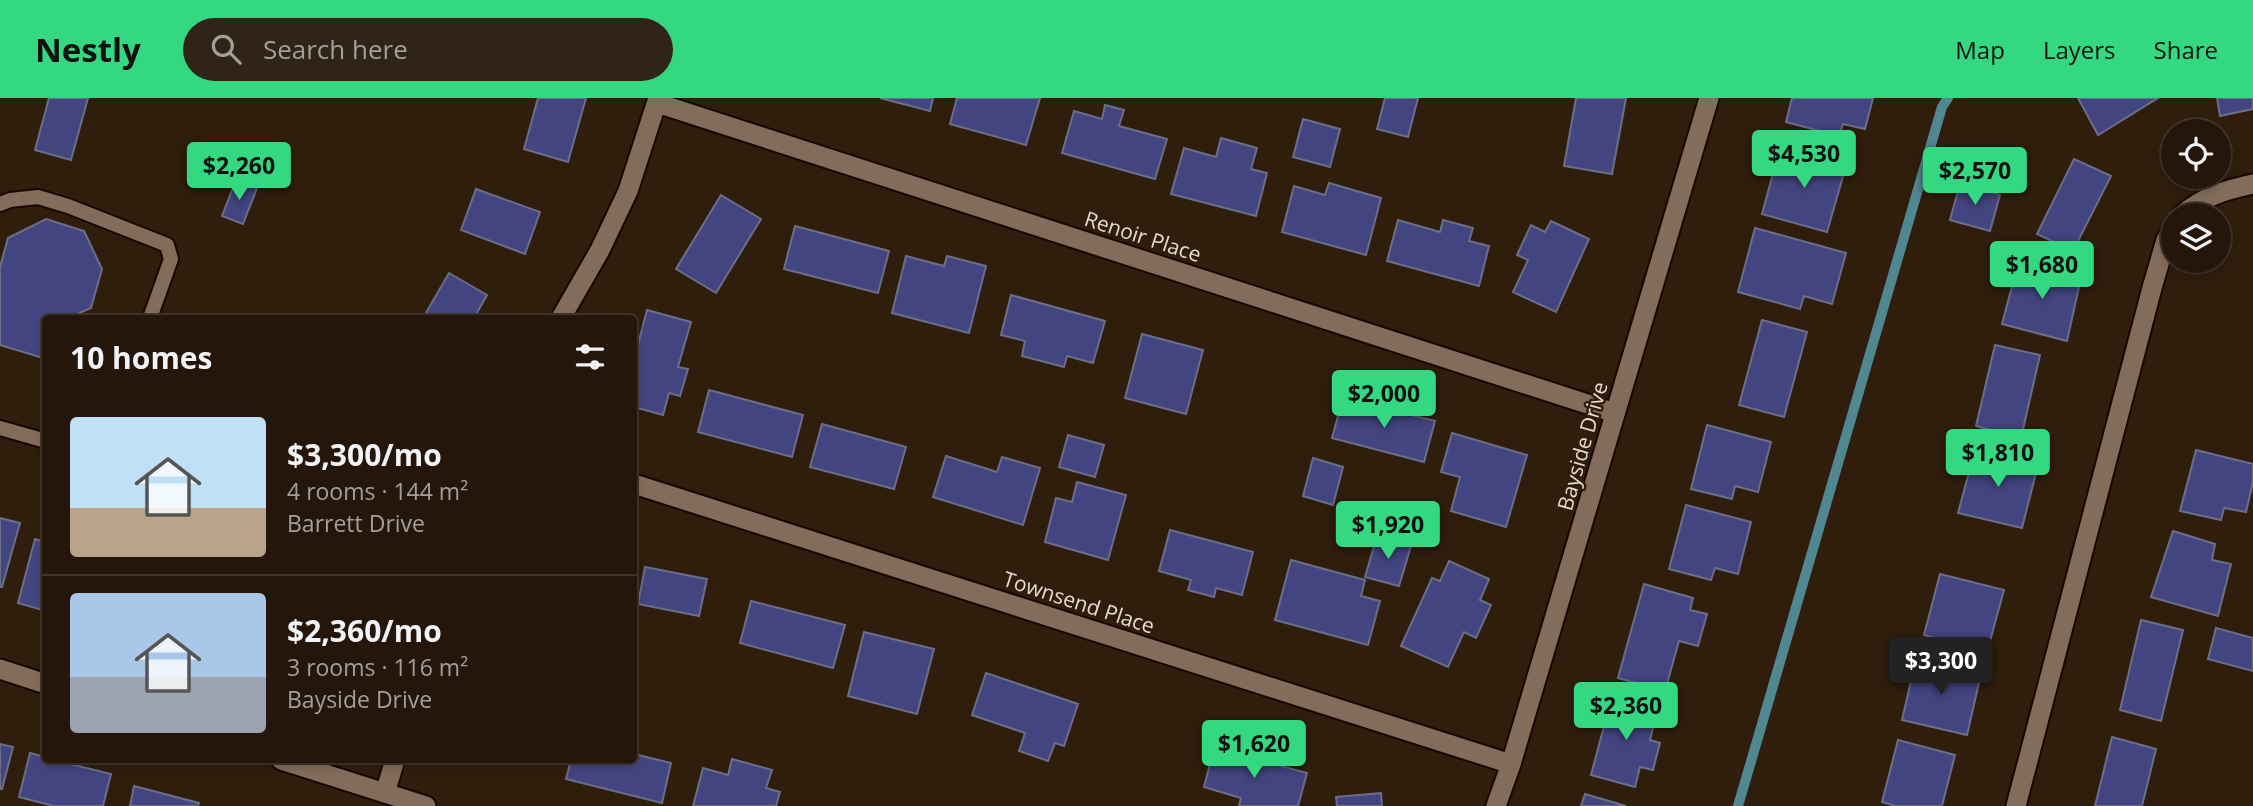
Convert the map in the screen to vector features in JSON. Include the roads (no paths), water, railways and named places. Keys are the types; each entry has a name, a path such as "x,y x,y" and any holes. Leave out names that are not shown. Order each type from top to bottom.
{"street":[{"name":"Bayside Drive","path":"1496,806 1511,764 1709,98"},
{"name":"Renoir Place","path":"658,101 1615,413"},
{"path":"563,315 600,250 628,191 658,101"},
{"path":"2196,203 2218,191 2253,184"},
{"path":"2016,806 2161,257"},
{"name":"Townsend Place","path":"637,485 1511,764"},
{"path":"0,669 42,683"},
{"path":"290,763 426,806"},
{"path":"385,793 394,763"}],"lane":[{"path":"0,204 38,197 167,245 171,259 151,315"},
{"path":"0,428 42,440"}],"waterway":[{"path":"1738,806 1942,107 1948,98"}]}
